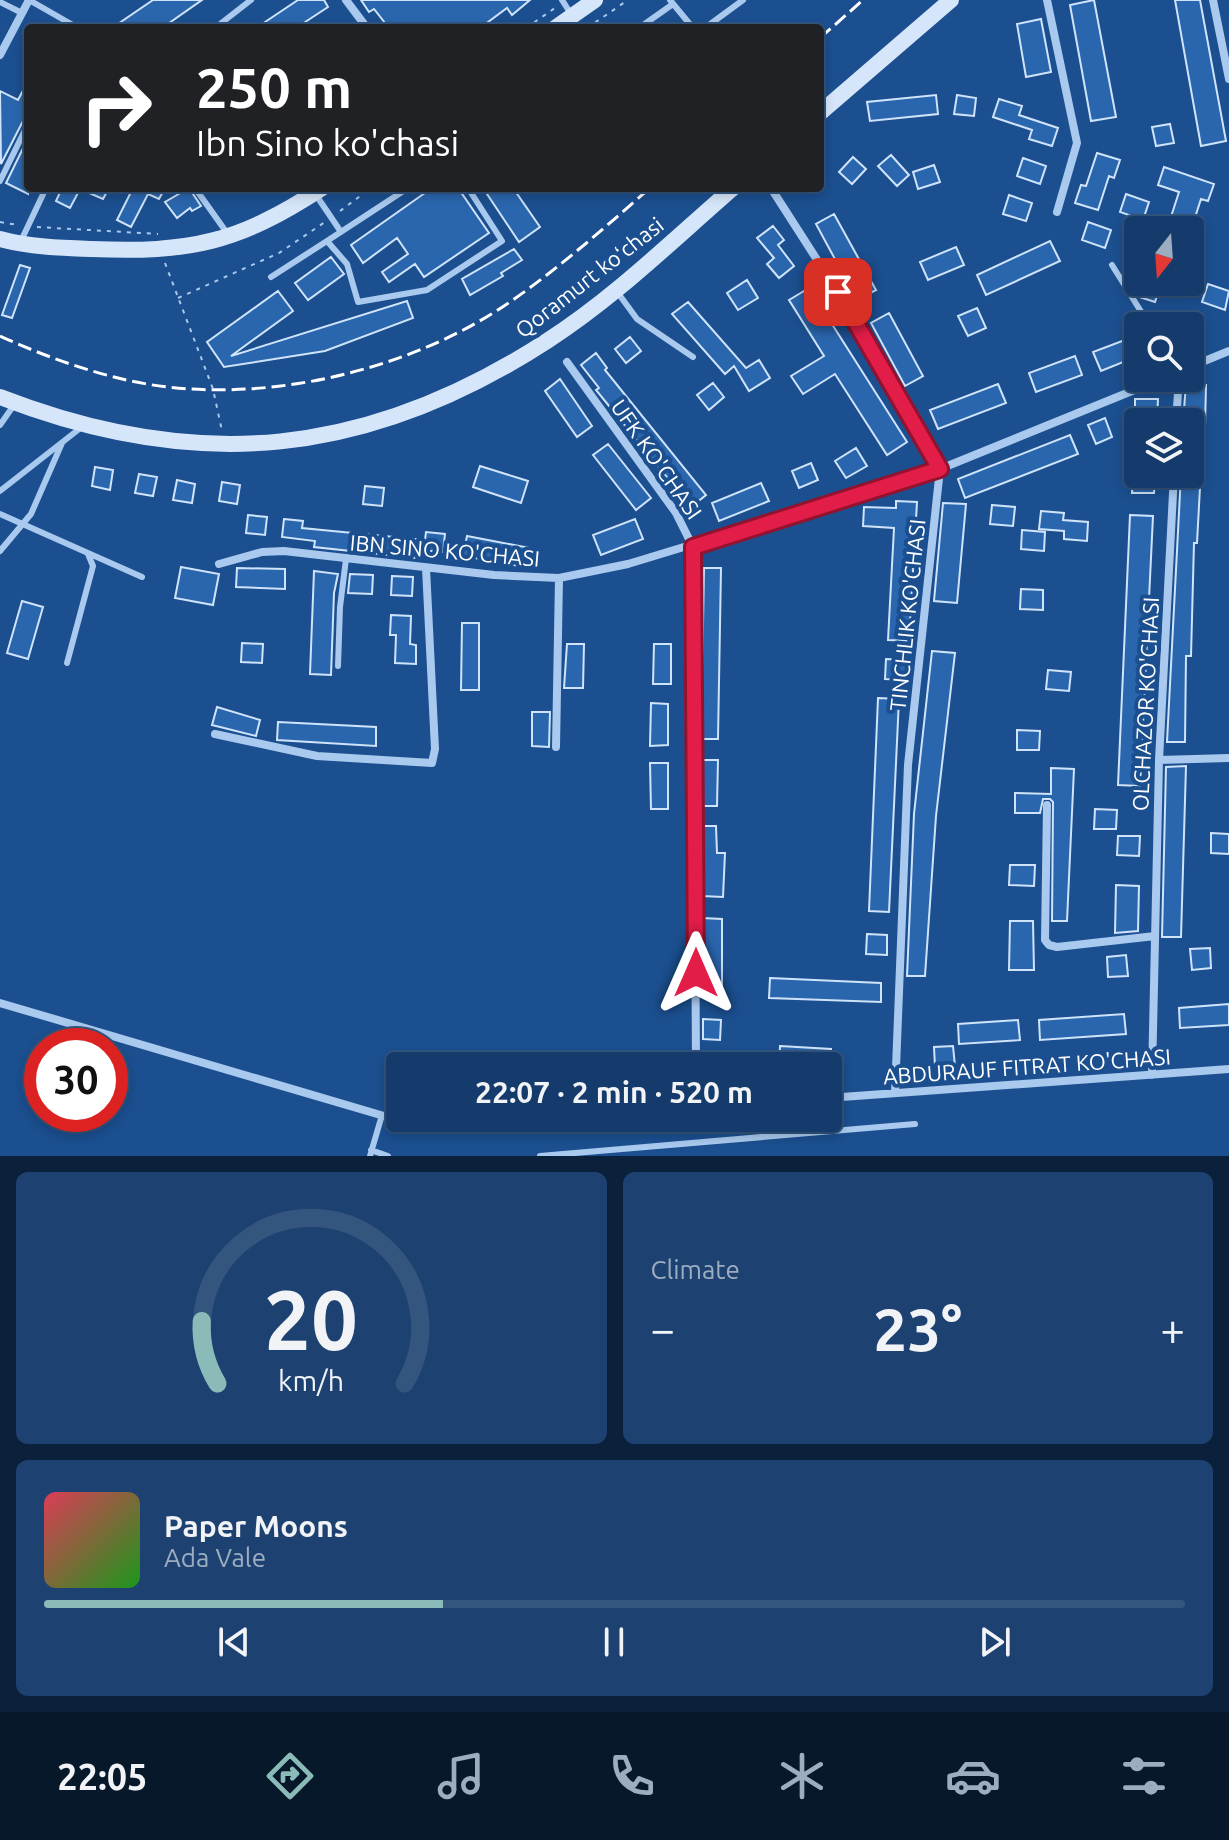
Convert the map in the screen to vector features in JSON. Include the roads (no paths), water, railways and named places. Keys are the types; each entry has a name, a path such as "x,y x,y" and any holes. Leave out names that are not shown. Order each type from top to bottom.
{"main road":[{"path":"557,24 566,6 595,0"},
{"path":"824,104 944,0"},
{"path":"824,110 951,0"},
{"path":"0,239 69,248 159,242 199,246 229,236 316,192"},
{"name":"Qoramurt koʻchasi","path":"0,389 86,421 166,435 224,440 268,439 353,425 419,402 520,351 578,312 720,192"},
{"name":"Qoramurt koʻchasi","path":"8,400 83,426 224,446 267,445 353,430 418,408 494,372 549,340 616,290 728,192"}],"street":[{"path":"0,55 29,0"},
{"path":"346,0 364,24"},
{"path":"1047,0 1077,143 1057,212"},
{"path":"1213,0 1229,79"},
{"path":"774,192 855,319 940,469"},
{"path":"1204,361 1229,351"},
{"name":"UFK KO'CHASI","path":"567,362 676,513 693,547 696,1052"},
{"name":"IBN SINO KO'CHASI","path":"219,564 262,552 559,578 693,547 940,469 1130,392"},
{"name":"TINCHLIK KO'CHASI","path":"895,1093 908,765 940,469"},
{"name":"OLCHAZOR KO'CHASI","path":"1152,1075 1159,760 1173,488"},
{"path":"215,734 317,756 432,763 435,749 426,568"},
{"path":"556,747 559,578"},
{"path":"1159,760 1229,758"},
{"path":"1047,805 1045,940 1049,945 1155,936"},
{"path":"0,1003 386,1116"},
{"name":"ABDURAUF FITRAT KO'CHASI","path":"842,1097 1229,1069"}],"lane":[{"path":"29,0 72,24"},
{"path":"220,24 251,0"},
{"path":"710,24 743,0"},
{"path":"0,2 22,13"},
{"path":"644,24 672,2 690,24"},
{"path":"65,24 67,20"},
{"path":"0,181 24,132"},
{"path":"20,243 44,192"},
{"path":"198,192 229,236"},
{"path":"318,192 341,232"},
{"path":"271,277 402,192"},
{"path":"327,241 347,264 358,302 427,290 502,241 471,192"},
{"path":"1112,265 1141,312"},
{"path":"616,290 637,319 693,357"},
{"path":"0,425 8,400"},
{"path":"0,491 83,426"},
{"path":"0,551 31,514 62,443"},
{"path":"0,514 142,577"},
{"path":"31,514 34,531"},
{"path":"67,663 93,566 88,554"},
{"path":"338,666 339,616 346,559"},
{"path":"382,1115 370,1153 388,1156"},
{"path":"540,1156 649,1152 915,1124"}],"railway":[{"path":"824,34 863,0"},
{"path":"0,336 85,369 162,386 213,390 264,388 316,380 416,352 462,331 542,279 645,192"}]}
